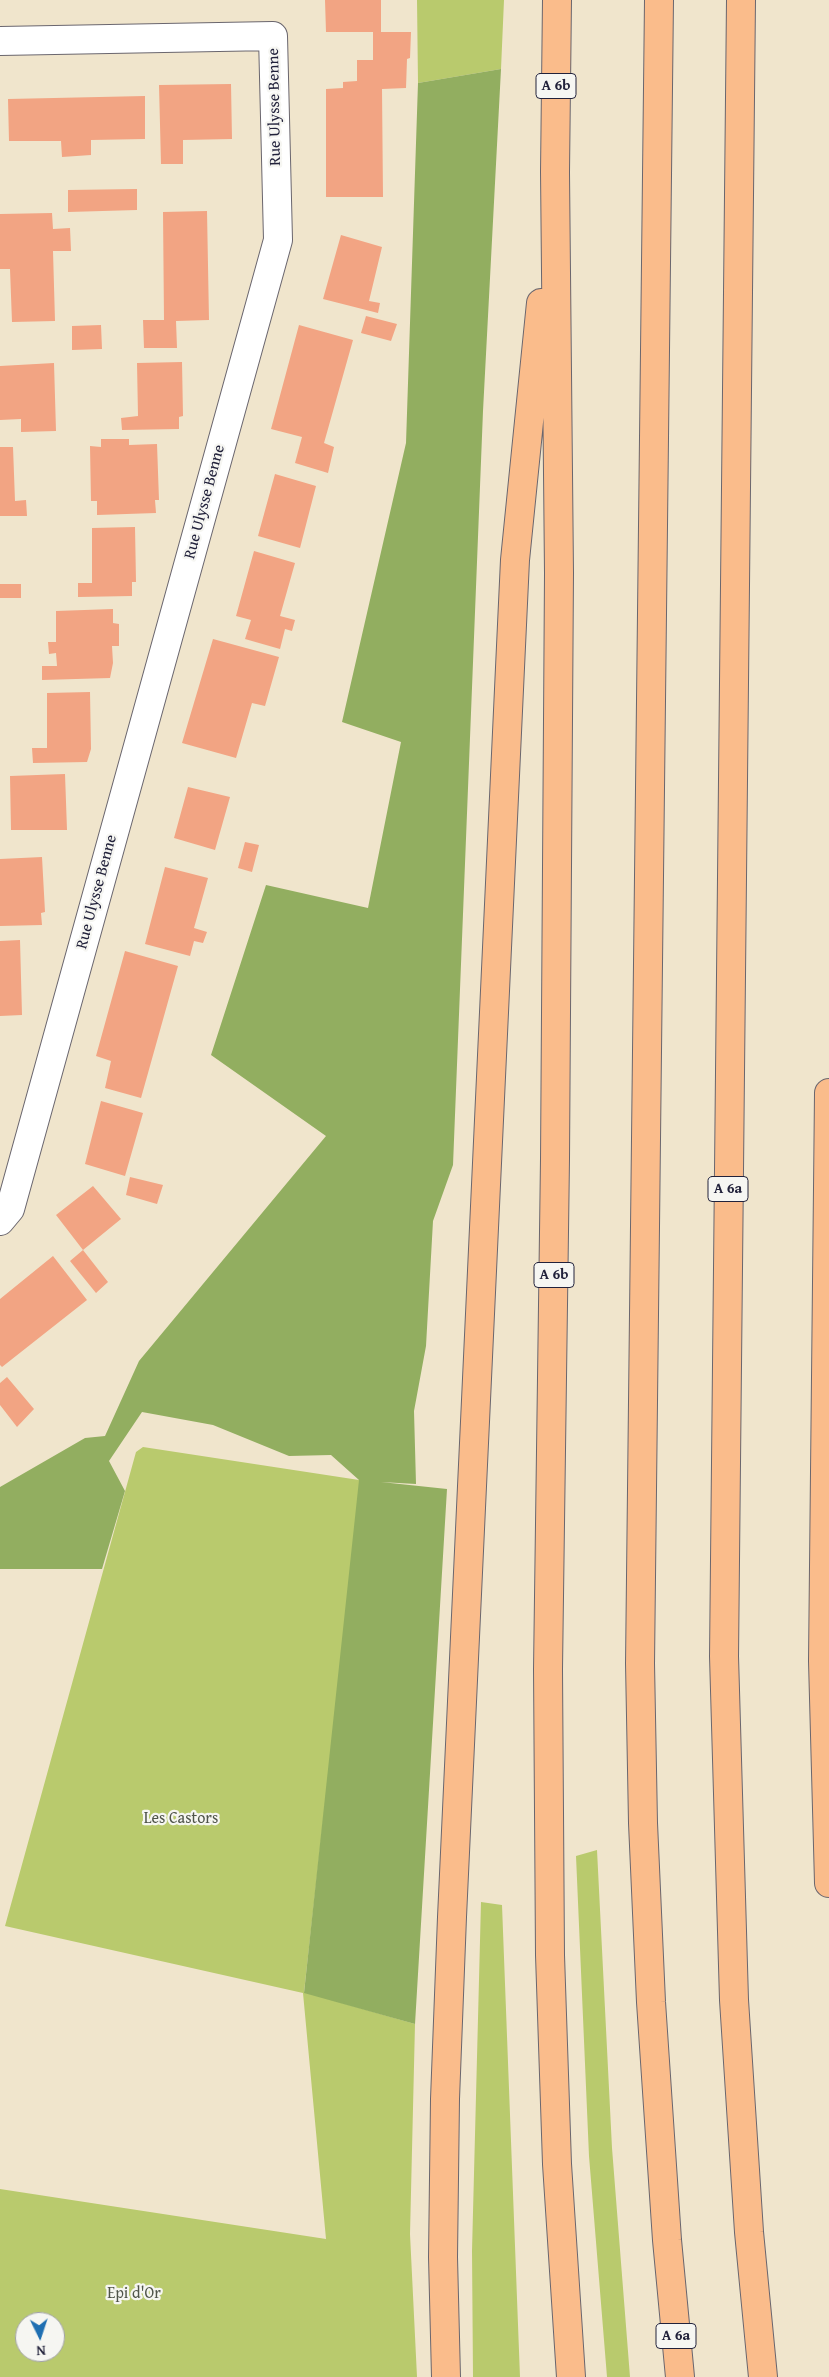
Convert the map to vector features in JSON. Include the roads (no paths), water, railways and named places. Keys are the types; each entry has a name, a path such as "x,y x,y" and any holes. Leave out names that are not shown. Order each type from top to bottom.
{"highway":[{"name":"A 6b","path":"557,0 555,172 559,573 555,1159 548,1669 550,1954 557,2144 571,2377"},
{"name":"A 6a","path":"659,0 640,1663 643,1823 650,2002 667,2240 680,2377"},
{"name":"A 6a","path":"742,0 724,1656 734,2000 750,2232 764,2377"},
{"path":"446,2377 443,2257 445,2099 514,580 555,172"},
{"path":"829,1093 822,1661 829,1883"}],"street":[{"name":"Rue Ulysse Benne","path":"0,41 273,36 278,240 10,1209 0,1221"}],"park label":[{"name":"Les Castors","path":"181,1819"},
{"name":"Epi d'Or","path":"134,2294"}]}
